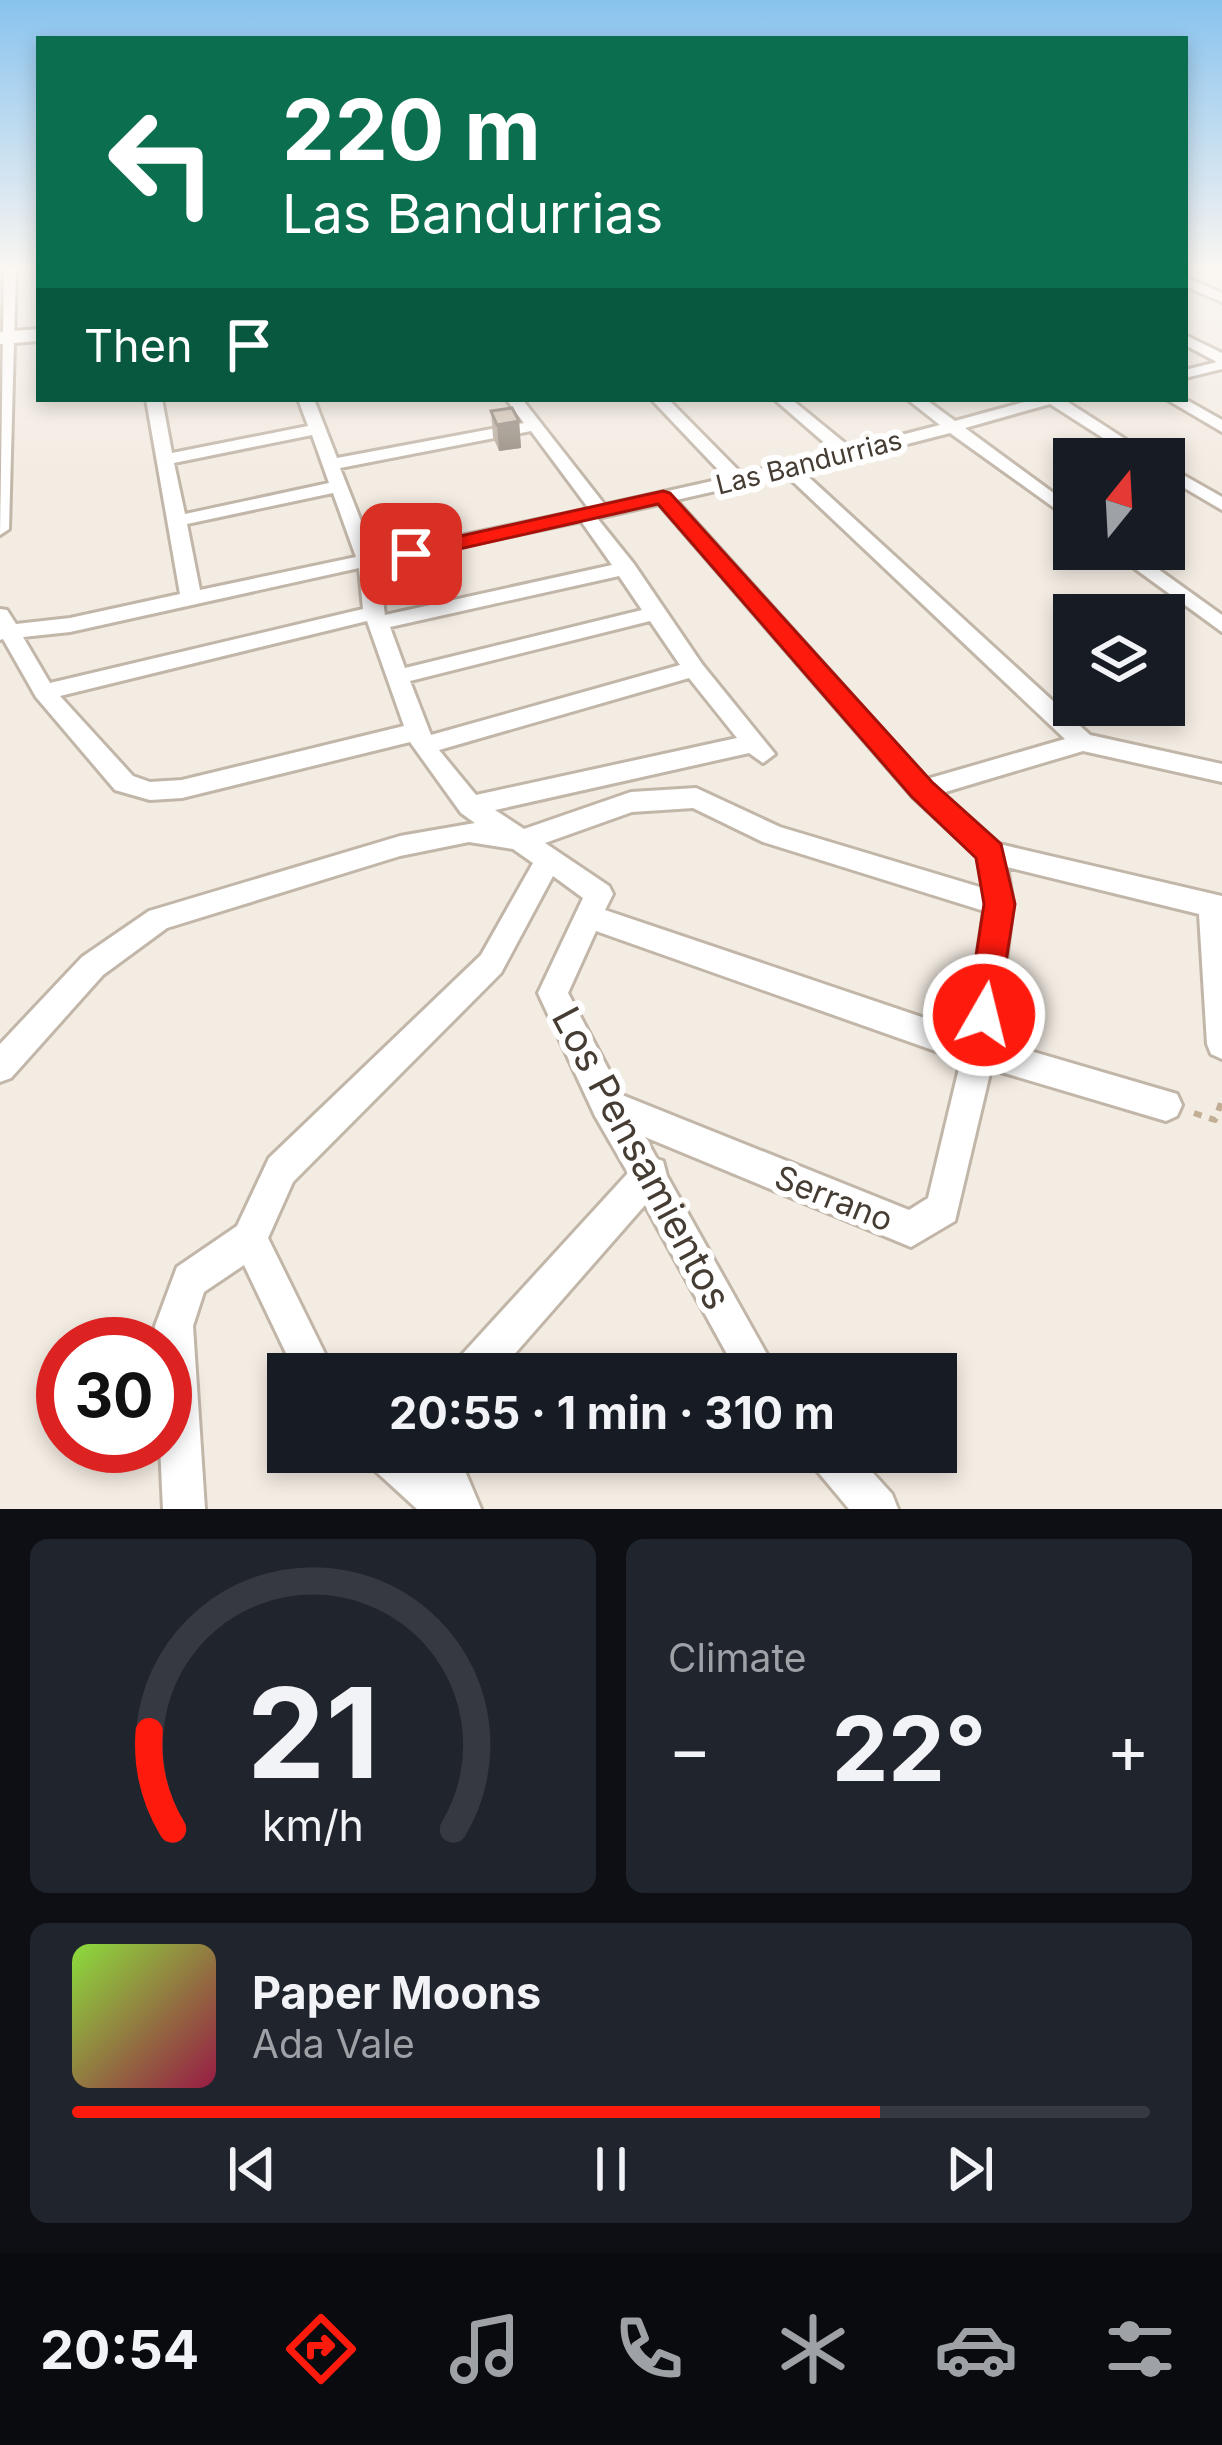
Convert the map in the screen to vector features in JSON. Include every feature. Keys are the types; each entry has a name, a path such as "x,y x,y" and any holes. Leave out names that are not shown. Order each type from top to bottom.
{"street":[{"path":"0,529 3,338"},
{"path":"1188,341 1222,362"},
{"path":"1188,373 1222,362"},
{"path":"154,402 191,597"},
{"path":"307,402 368,563 376,618 419,739 470,806 599,894 590,917 980,1052 1166,1105"},
{"path":"470,806 758,748 653,614 593,513 516,402"},
{"path":"662,402 738,480"},
{"path":"786,402 846,453"},
{"path":"919,402 1053,502"},
{"name":"Las Bandurrias","path":"4,627 368,563 789,468 1042,402"},
{"path":"1057,402 1114,438"},
{"path":"1179,402 1222,427"},
{"path":"332,464 534,426"},
{"path":"163,460 320,429"},
{"path":"789,468 1083,742"},
{"path":"1185,482 1222,505"},
{"path":"176,521 340,486"},
{"path":"663,497 922,790 991,853 1217,907 1222,1044"},
{"path":"44,692 627,568"},
{"path":"1147,570 1222,625"},
{"path":"397,677 653,614"},
{"path":"4,627 44,692 124,783 150,791 182,789 419,739 694,669"},
{"path":"922,790 1083,742 1222,773"},
{"path":"0,1067 90,967 123,938 159,919 400,846 469,832 536,849 631,802 696,798 772,835 999,904"},
{"path":"184,1509 174,1325 190,1280 250,1239 281,1170 491,964 536,849"},
{"name":"Serrano","path":"606,1105 911,1229 943,1209 980,1052 999,904 991,853"},
{"name":"Los Pensamientos","path":"590,917 553,993 606,1105 651,1173 748,1353"},
{"path":"490,1353 651,1173"},
{"path":"250,1239 306,1353"},
{"path":"407,1473 448,1509"},
{"path":"445,1473 460,1509"},
{"path":"845,1473 877,1509"}],"path":[{"path":"1166,1105 1215,1120 1222,1100"}],"building":[{"path":"512,408 519,421 497,425 491,411"}],"route":[{"path":"411,554 663,497 922,790 991,853 999,904 984,1015"}]}
